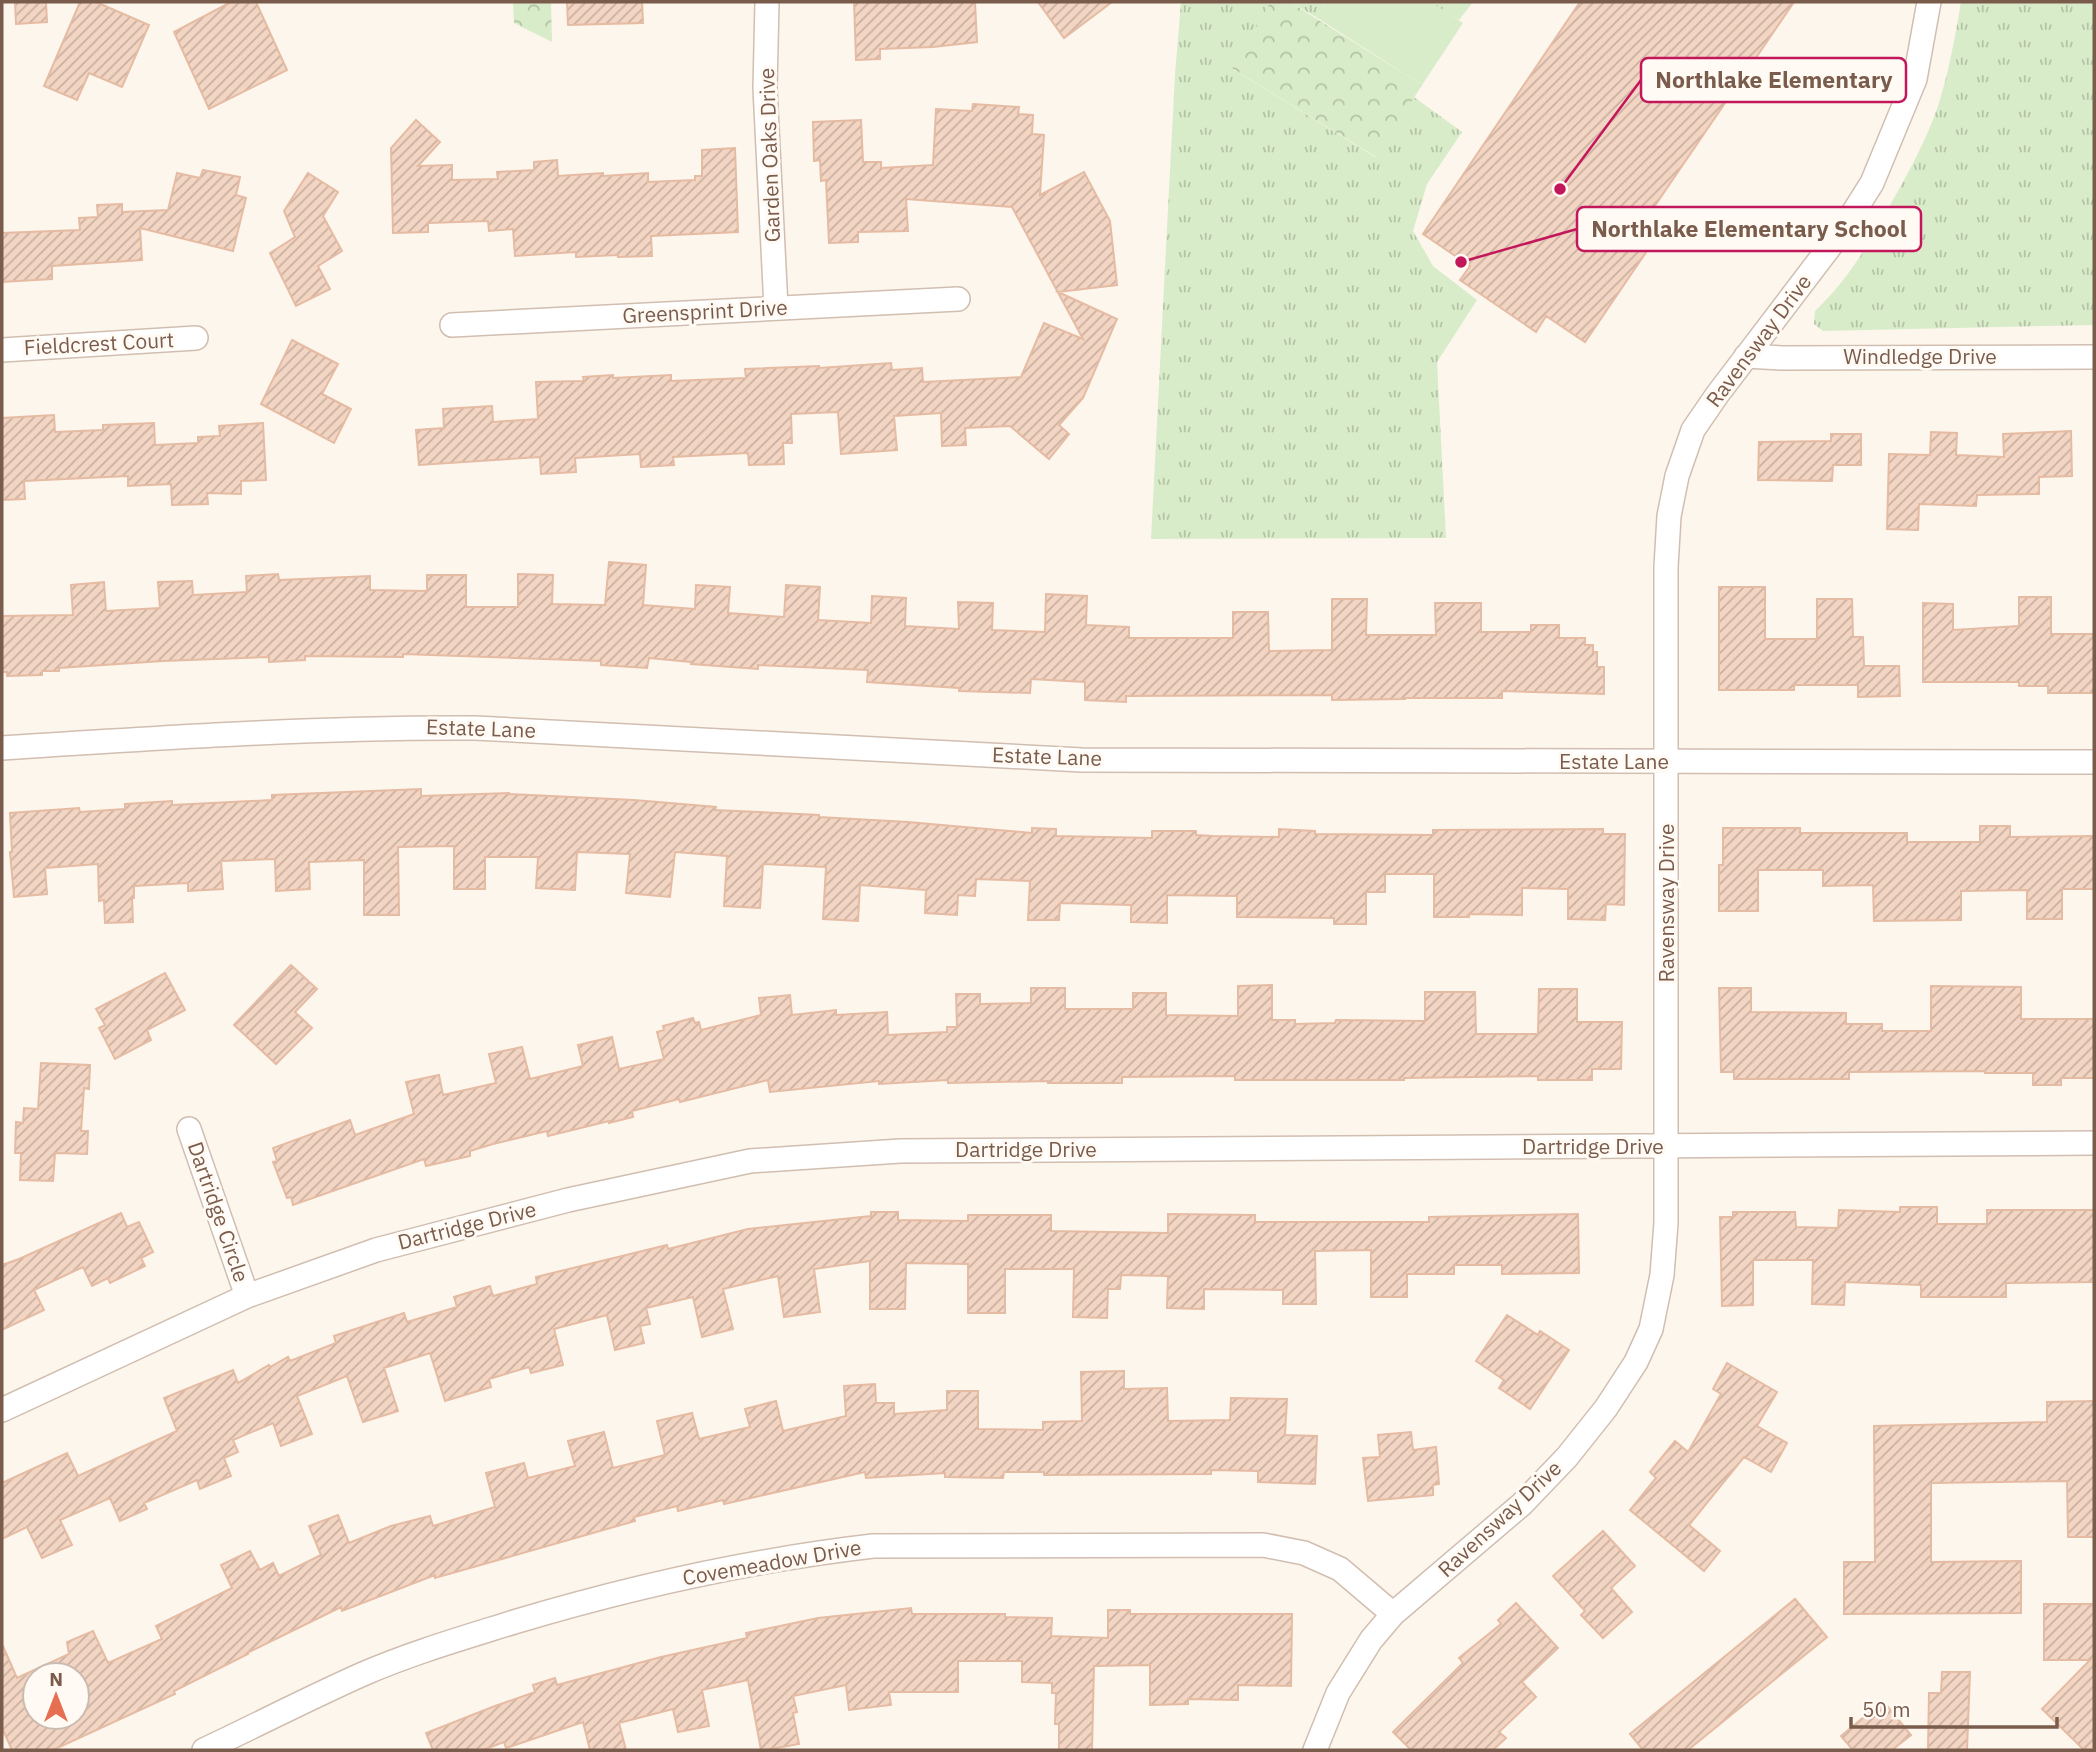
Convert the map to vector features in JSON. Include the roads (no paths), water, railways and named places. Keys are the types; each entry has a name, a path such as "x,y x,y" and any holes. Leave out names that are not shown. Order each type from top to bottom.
{"street":[{"name":"Garden Oaks Drive","path":"767,2 765,88 776,308"},
{"name":"Ravensway Drive","path":"1315,1750 1338,1693 1371,1640 1393,1614 1522,1504 1575,1448 1606,1408 1636,1362 1651,1329 1662,1275 1666,1223 1666,567 1669,516 1677,476 1693,430 1841,232 1872,183 1915,79 1929,2"},
{"name":"Greensprint Drive","path":"452,325 958,299"},
{"name":"Fieldcrest Court","path":"2,350 196,338"},
{"name":"Windledge Drive","path":"1746,356 2094,357"},
{"name":"Estate Lane","path":"2,748 250,732 384,727 475,728 1082,760 2094,762"},
{"name":"Dartridge Circle","path":"189,1129 247,1296"},
{"name":"Dartridge Drive","path":"2,1410 247,1296 376,1250 568,1200 750,1161 900,1151 2094,1143"},
{"name":"Covemeadow Drive","path":"204,1750 364,1674 477,1633 654,1584 826,1552 873,1546 1263,1545 1304,1553 1340,1569 1393,1614"}],"place":[{"name":"Northlake Elementary","path":"1560,189"},
{"name":"Northlake Elementary School","path":"1461,262"}]}
